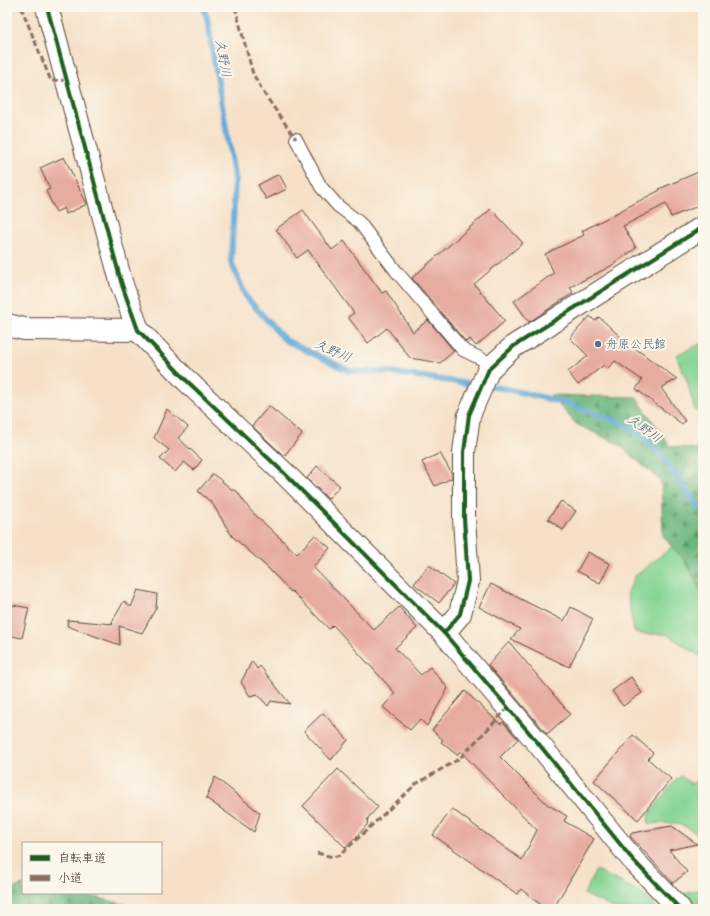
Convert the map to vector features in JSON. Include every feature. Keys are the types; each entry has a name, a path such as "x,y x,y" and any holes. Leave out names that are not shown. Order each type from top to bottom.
{"street":[{"path":"47,7 122,285 138,330 186,380 285,474 444,634 538,743 633,860 680,909"},
{"path":"444,634 460,614 468,581 464,518 464,452 469,415 491,367 514,346 703,227"},
{"path":"7,325 24,329 138,330"}],"lane":[{"path":"296,138 321,187 338,206 359,222 396,271 463,350 491,367"}],"green space":[{"path":"703,343 703,414 695,410 687,381 676,355"},
{"path":"550,395 636,397 670,446 703,450 703,594 683,558 663,536 661,481 618,444 576,424"},
{"path":"672,547 683,558 703,594 703,658 666,634 641,634 634,631 627,593 635,576"},
{"path":"681,776 691,784 703,778 703,839 690,829 678,824 649,824 648,816 675,781"},
{"path":"596,870 640,892 658,909 615,909 584,894"},
{"path":"22,884 22,894 82,894 135,907 137,909 7,909 7,892"},
{"path":"703,887 703,909 687,909 683,894 702,889"}],"building":[{"path":"64,157 87,204 66,214 64,208 56,212 46,191 50,189 40,168"},
{"path":"703,170 703,204 671,217 666,204 623,226 636,248 611,266 570,287 573,293 529,322 514,301 554,273 545,254 584,235 582,231 660,190 659,189"},
{"path":"279,174 287,189 266,199 258,185"},
{"path":"491,209 523,243 474,284 505,321 476,346 470,339 466,342 412,278"},
{"path":"303,210 332,250 344,241 382,293 386,291 413,332 428,320 454,351 440,363 410,358 387,328 368,343 348,317 354,313 308,250 297,258 276,229"},
{"path":"590,316 595,321 599,317 625,341 677,379 661,388 685,421 682,424 636,389 642,380 615,361 607,369 604,365 578,385 568,372 588,356 570,338"},
{"path":"269,406 302,434 284,456 252,426"},
{"path":"167,409 188,427 178,438 202,460 194,470 184,462 175,472 160,459 169,450 154,438"},
{"path":"440,453 452,474 452,478 435,486 422,462"},
{"path":"317,466 340,486 328,499 307,478"},
{"path":"213,474 234,491 236,490 250,510 297,554 315,535 330,548 313,567 374,630 399,607 417,628 395,648 421,675 430,667 448,688 427,726 420,719 410,730 383,707 395,693 333,625 329,629 292,591 291,592 268,568 232,536 212,503 198,491"},
{"path":"561,501 576,511 563,530 548,519"},
{"path":"588,552 610,564 600,583 577,571"},
{"path":"429,565 454,584 439,603 414,584"},
{"path":"491,584 564,621 571,607 593,619 569,667 511,639 520,629 479,607"},
{"path":"138,590 157,594 156,608 142,633 119,626 120,645 67,626 68,620 111,624 124,601 131,607"},
{"path":"7,604 29,608 22,638 7,635"},
{"path":"509,642 570,714 547,734 488,665"},
{"path":"252,661 257,669 260,666 290,704 271,701 268,706 257,694 250,696 241,682"},
{"path":"631,677 642,693 623,706 612,691"},
{"path":"465,691 500,724 503,722 518,739 500,757 547,804 567,816 564,821 594,839 553,909 546,909 521,889 517,894 433,835 452,809 522,860 537,830 460,751 457,755 441,742 443,740 432,730"},
{"path":"323,713 348,740 331,760 304,731"},
{"path":"633,735 653,753 648,759 671,779 638,820 594,781"},
{"path":"338,769 378,807 368,818 367,825 346,848 303,806"},
{"path":"215,777 260,813 254,832 206,798"},
{"path":"672,826 697,844 669,850 687,872 673,883 630,836 632,833"}],"waterway":[{"name":"久野川","path":"203,7 207,18 235,181 231,262 246,297 285,340 349,371 389,372 477,385"},
{"name":"久野川","path":"486,386 507,389 569,404 627,425 659,452 703,514"}],"marked path":[{"path":"21,7 51,81 66,80"},
{"path":"235,7 253,74 265,95 296,139"},
{"path":"317,853 333,857 340,855 416,784 459,759 508,708"}],"cycle path":[{"path":"47,7 122,285 138,330 186,380 285,474 444,633 538,743 633,860 680,909"},
{"path":"444,633 460,614 468,581 464,518 464,452 469,415 489,369 514,346 703,227"}],"place":[{"name":"舟原公民館","path":"598,344"}]}
